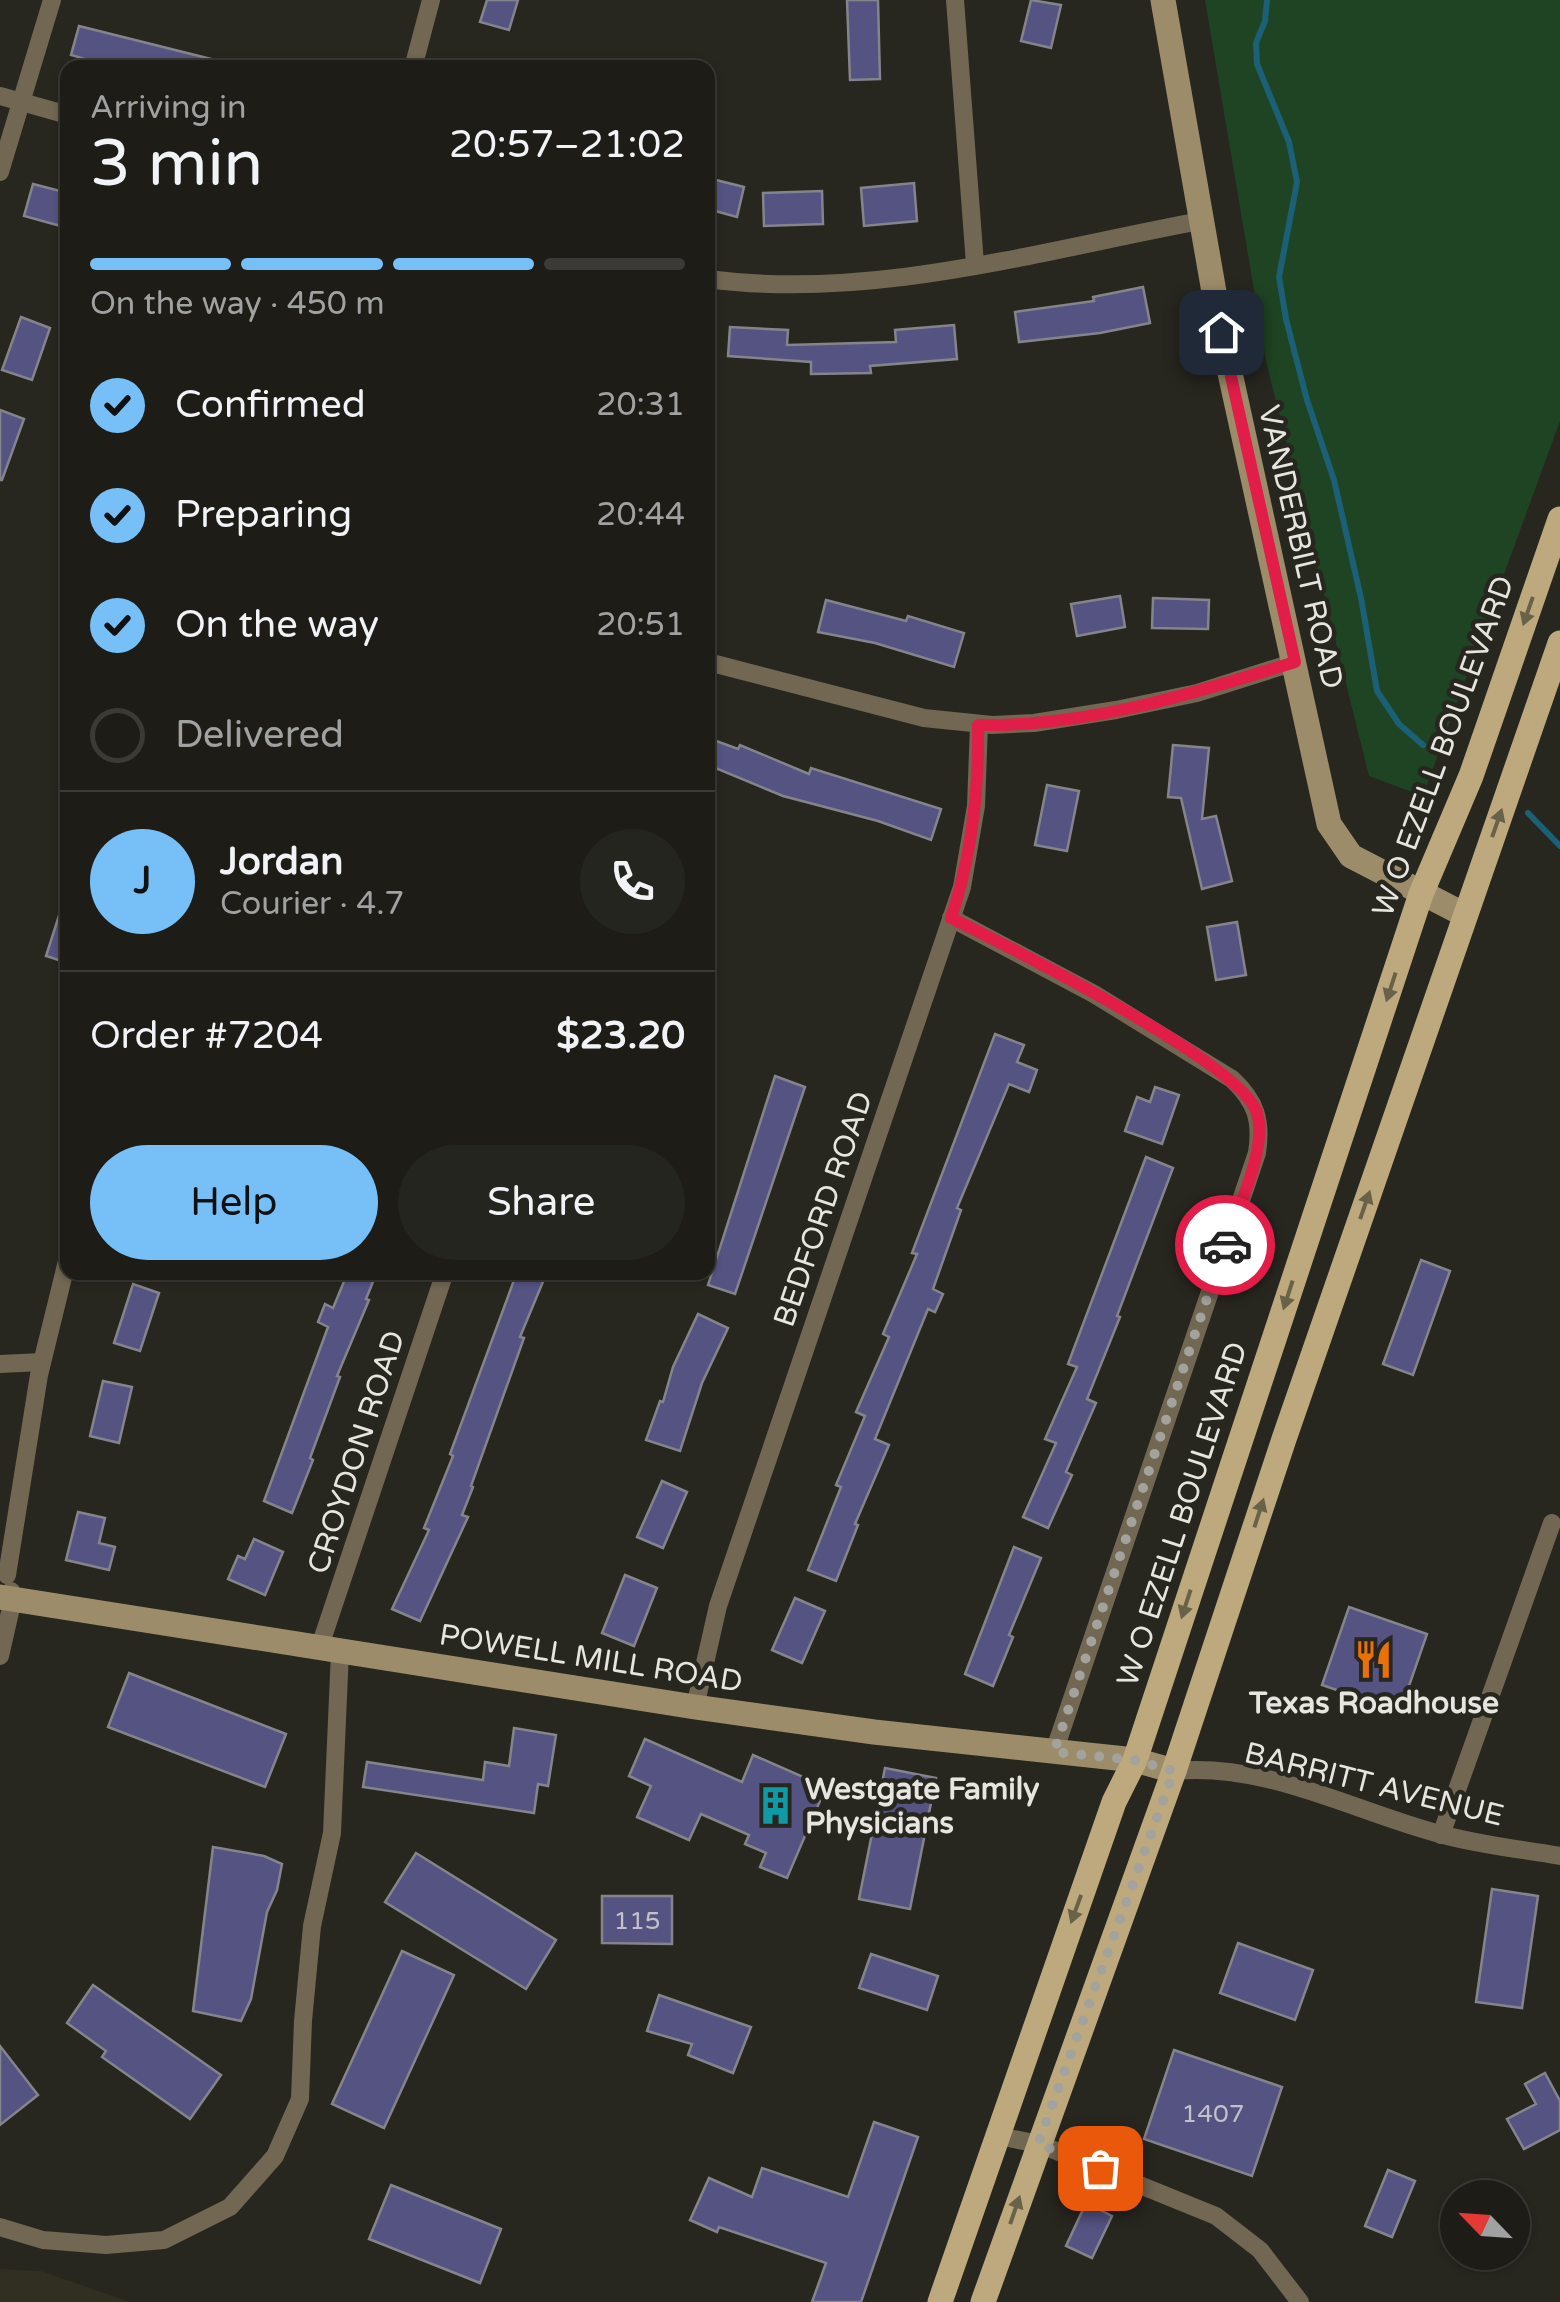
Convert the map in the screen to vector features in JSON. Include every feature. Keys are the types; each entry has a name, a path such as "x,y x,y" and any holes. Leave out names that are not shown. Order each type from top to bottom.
{"main road":[{"name":"W O EZELL BOULEVARD","path":"940,2302 1119,1788 1134,1760 1421,894 1471,776 1560,519"},
{"path":"983,2302 1174,1771 1284,1439 1560,643"}],"street":[{"path":"0,172 52,0"},
{"path":"415,60 431,0"},
{"path":"955,0 975,264"},
{"name":"VANDERBILT ROAD","path":"1163,0 1200,221 1244,442 1328,824 1351,856 1465,915"},
{"path":"0,96 60,113"},
{"path":"715,280 776,285 905,278 1200,221"},
{"path":"715,664 924,718 978,725 1034,723 1116,710 1198,693 1295,662"},
{"name":"BEDFORD ROAD","path":"695,1707 718,1606 962,886 974,820 978,725"},
{"path":"951,918 1094,994 1232,1079 1257,1112 1260,1132 1250,1172 1054,1752"},
{"path":"0,1656 42,1362 62,1280"},
{"name":"CROYDON ROAD","path":"0,2228 43,2240 106,2245 164,2240 230,2207 274,2156 300,2099 312,1926 332,1833 330,1651 443,1280"},
{"path":"0,1364 42,1362"},
{"path":"1441,1835 1552,1524"},
{"path":"0,1542 7,1590"},
{"name":"POWELL MILL ROAD","path":"7,1590 330,1651 874,1732 1134,1760 1174,1771"},
{"name":"BARRITT AVENUE","path":"1174,1771 1196,1769 1285,1783 1441,1835 1560,1856"},
{"path":"998,2136 1038,2144 1216,2216 1260,2250 1300,2302"}],"shaded area":[{"path":"0,2269 41,2271 130,2302 0,2302"}],"green space":[{"path":"1205,0 1560,0 1560,421 1423,796 1369,776 1266,361"}],"building":[{"path":"487,0 518,0 509,30 480,22"},
{"path":"847,0 878,0 880,79 850,80"},
{"path":"1031,0 1061,5 1051,48 1021,41"},
{"path":"79,26 215,60 88,60 71,55"},
{"path":"715,180 744,187 737,217 715,211"},
{"path":"914,183 917,221 864,226 861,188"},
{"path":"33,184 60,191 60,226 24,216"},
{"path":"822,191 823,224 764,226 763,193"},
{"path":"1143,287 1150,323 1019,342 1015,312 1094,301 1093,297"},
{"path":"21,317 50,328 32,380 2,370"},
{"path":"954,325 957,359 870,366 871,373 811,374 811,362 728,356 730,327 788,330 787,345 896,342 895,330"},
{"path":"0,410 24,419 2,480 0,480"},
{"path":"1120,596 1125,627 1077,636 1071,604"},
{"path":"1153,598 1209,600 1208,629 1152,628"},
{"path":"826,600 906,621 908,616 964,633 954,667 875,643 818,632"},
{"path":"715,741 738,749 740,745 809,774 811,768 941,809 931,840 878,821 783,796 715,768"},
{"path":"1173,745 1209,748 1202,819 1216,816 1232,881 1202,889 1181,798 1168,797"},
{"path":"1047,785 1079,791 1067,851 1035,845"},
{"path":"60,912 60,960 46,956"},
{"path":"1237,922 1246,975 1216,980 1207,927"},
{"path":"995,1034 1024,1045 1017,1062 1037,1070 1029,1092 1009,1084 957,1208 961,1210 933,1289 943,1294 935,1312 928,1309 875,1439 889,1445 836,1581 808,1570 841,1487 836,1485 865,1416 856,1412 889,1337 883,1334 917,1254 912,1253"},
{"path":"775,1076 805,1087 735,1294 708,1285 710,1280 715,1280 715,1263"},
{"path":"1155,1087 1179,1095 1162,1144 1125,1131 1137,1097 1150,1102"},
{"path":"1146,1157 1173,1168 1087,1399 1096,1403 1066,1472 1072,1475 1048,1528 1023,1517 1056,1443 1045,1439 1077,1367 1068,1364"},
{"path":"1421,1260 1450,1271 1413,1375 1383,1364"},
{"path":"345,1280 374,1280 292,1513 264,1501 328,1327 318,1322 325,1304 333,1308"},
{"path":"514,1280 544,1280 520,1337 524,1338 471,1486 462,1515 468,1517 420,1621 392,1609 429,1530 424,1528 453,1456 450,1454"},
{"path":"133,1284 159,1293 140,1351 114,1343"},
{"path":"698,1314 728,1328 702,1383 680,1451 646,1440"},
{"path":"103,1381 132,1387 119,1443 90,1436"},
{"path":"662,1481 687,1492 663,1548 637,1537"},
{"path":"78,1512 105,1518 99,1543 115,1547 109,1570 66,1560"},
{"path":"254,1539 283,1552 265,1595 228,1579 238,1556 245,1559"},
{"path":"1014,1547 1041,1558 993,1686 965,1674"},
{"path":"625,1575 657,1588 634,1646 602,1633"},
{"path":"795,1598 825,1611 802,1663 772,1650"},
{"name":"Texas Roadhouse","path":"1349,1607 1427,1634 1400,1712 1322,1685"},
{"path":"129,1673 286,1734 265,1787 108,1727"},
{"path":"514,1728 556,1735 548,1786 538,1784 534,1813 363,1787 367,1762 483,1780 485,1762 509,1766"},
{"path":"645,1739 742,1782 753,1755 826,1787 787,1878 760,1867 766,1853 745,1844 749,1835 701,1814 689,1840 637,1817 651,1786 629,1776"},
{"path":"885,1768 936,1778 910,1909 859,1899"},
{"path":"213,1847 264,1856 282,1864 267,1912 251,1999 241,2021 193,2011"},
{"path":"416,1853 556,1940 526,1989 385,1902"},
{"path":"1492,1889 1538,1896 1522,2008 1476,2002"},
{"path":"602,1896 672,1896 672,1944 602,1943"},
{"path":"1238,1943 1313,1970 1295,2020 1220,1993"},
{"path":"402,1951 454,1975 384,2128 332,2104"},
{"path":"871,1954 938,1976 927,2010 859,1988"},
{"path":"93,1985 221,2075 190,2119 102,2057 106,2051 67,2023"},
{"path":"659,1995 751,2027 733,2073 688,2055 692,2044 647,2031"},
{"path":"0,2046 38,2095 0,2125"},
{"path":"1174,2050 1282,2087 1252,2176 1144,2139"},
{"path":"1545,2073 1560,2101 1560,2130 1524,2149 1507,2119 1536,2104 1525,2084"},
{"path":"874,2122 918,2137 861,2302 812,2302 826,2263 719,2227 717,2232 690,2220 709,2178 752,2197 762,2168 848,2197"},
{"path":"1388,2170 1415,2181 1392,2237 1365,2226"},
{"path":"391,2185 501,2229 480,2283 369,2239"},
{"path":"1086,2203 1112,2216 1092,2258 1066,2246"}],"waterway":[{"path":"1267,0 1265,21 1256,43 1257,64 1289,142 1297,182 1279,277 1286,319 1307,400 1334,480 1377,691 1399,724 1423,745"},
{"path":"1528,813 1560,846"}],"way so far":[{"path":"1100,2168 1038,2144 1174,1771 1134,1760 1054,1752 1225,1245"}],"place":[{"name":"Texas Roadhouse","path":"1374,1659"},
{"name":"Westgate Family Physicians","path":"775,1806"}],"route":[{"path":"1221,332 1295,662 1198,693 1116,710 1034,723 978,725 974,827 951,918 1134,1017 1232,1079 1247,1094 1257,1112 1260,1132 1225,1245"}]}
